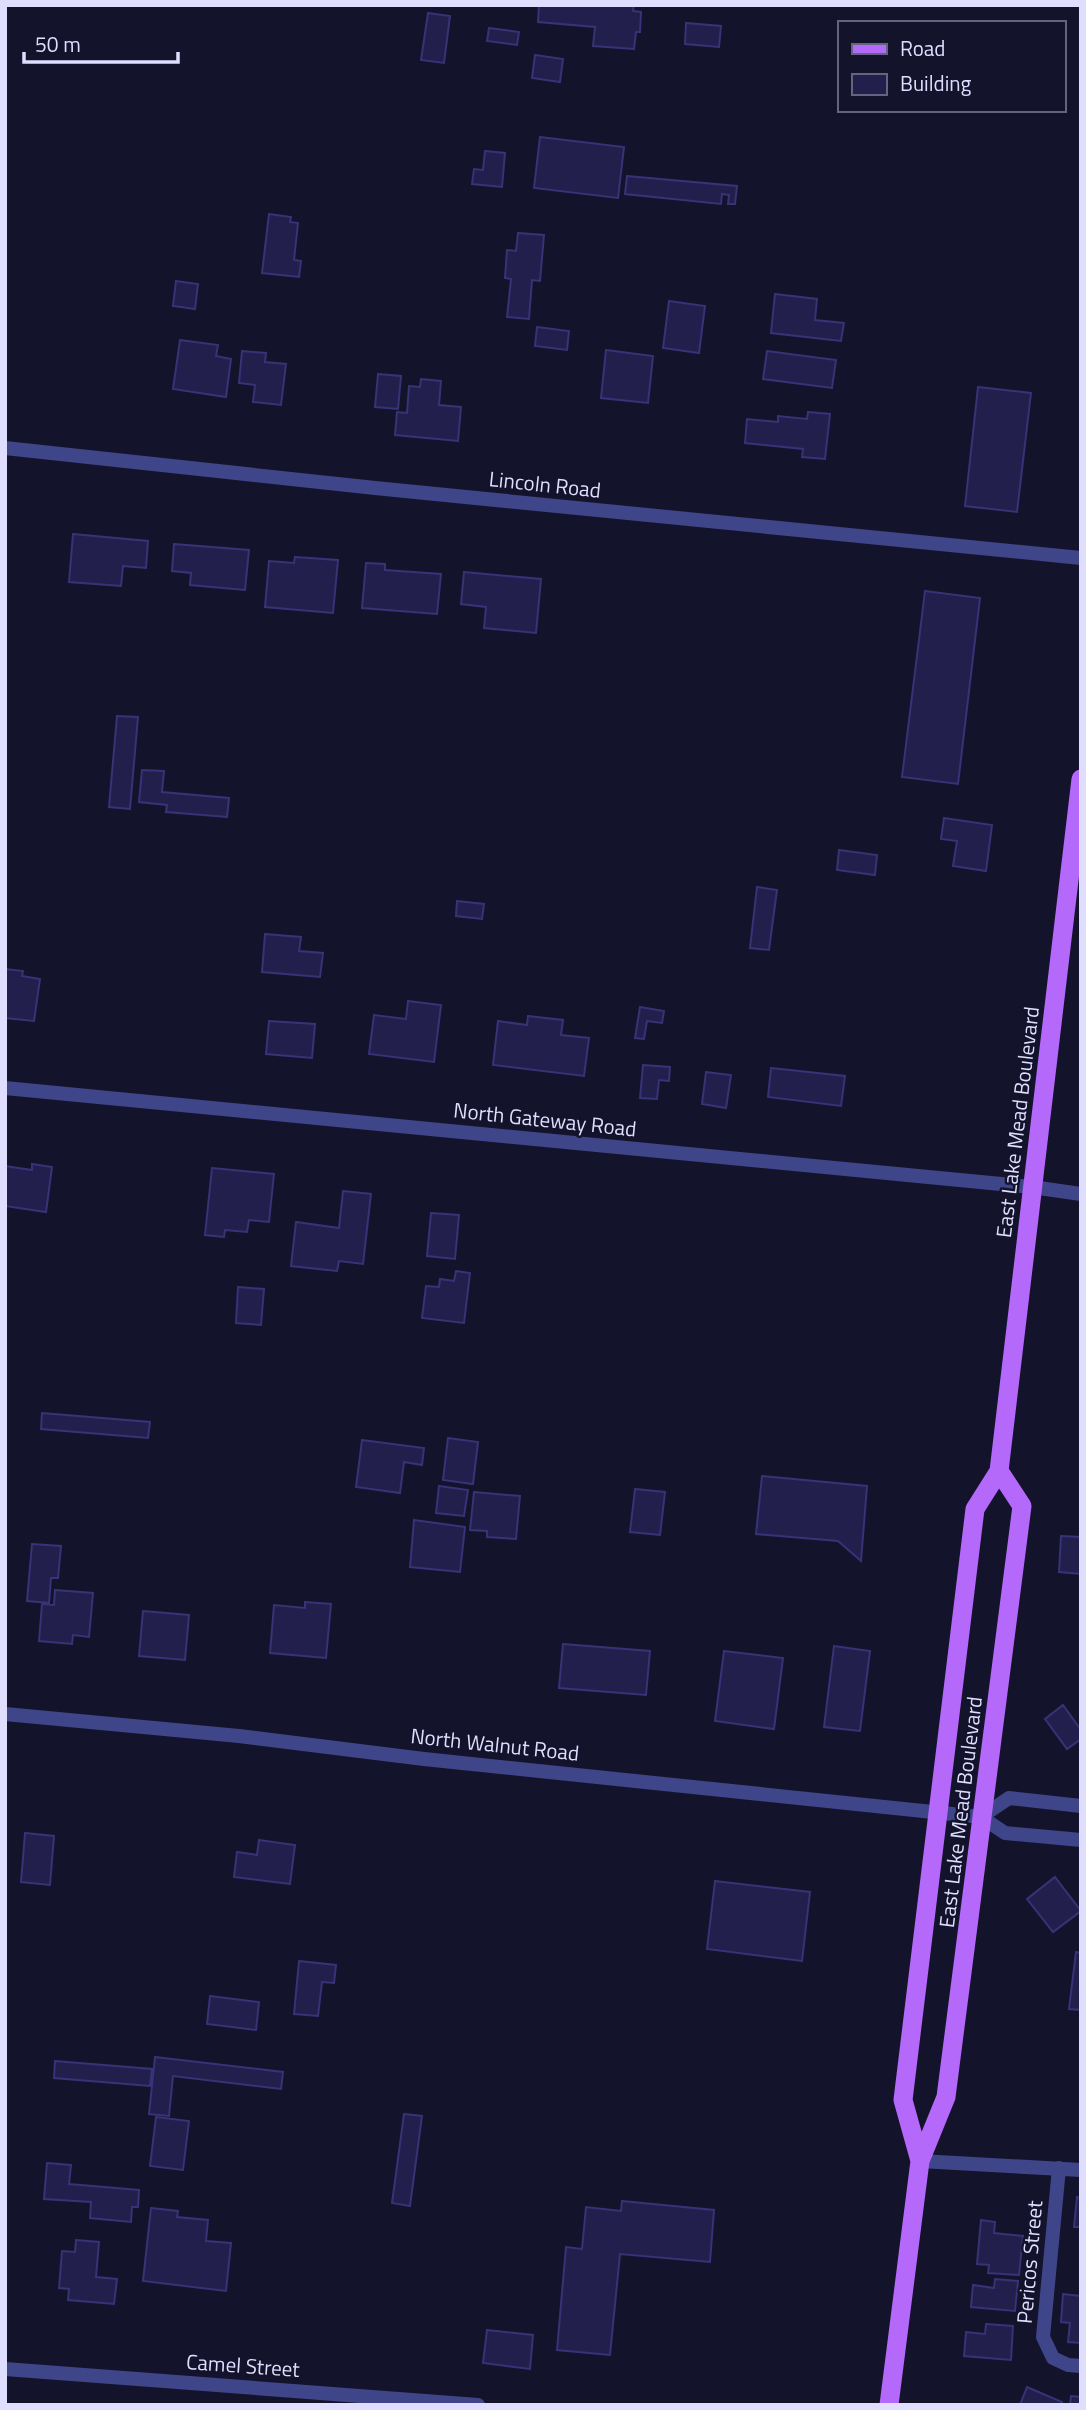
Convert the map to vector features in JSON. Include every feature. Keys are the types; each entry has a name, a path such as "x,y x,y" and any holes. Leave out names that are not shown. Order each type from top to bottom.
{"main road":[{"name":"East Lake Mead Boulevard","path":"920,2161 903,2100 975,1509 999,1471 1081,779"},
{"name":"East Lake Mead Boulevard","path":"889,2405 920,2161 946,2097 1022,1506 999,1471"}],"street":[{"name":"Lincoln Road","path":"5,448 374,488 1081,558"},
{"name":"North Gateway Road","path":"5,1088 1032,1187 1081,1194"},
{"name":"North Walnut Road","path":"5,1714 239,1736 424,1759 981,1817 1004,1833 1081,1840"},
{"path":"981,1817 1009,1798 1081,1806"},
{"path":"920,2161 1081,2170"},
{"name":"Pericos Street","path":"1059,2168 1043,2337 1053,2358 1081,2367"},
{"name":"Camel Street","path":"5,2369 478,2405"}],"building":[{"path":"539,5 634,5 633,11 641,12 640,32 636,32 634,49 593,46 595,27 538,22"},
{"path":"428,13 450,16 444,63 421,60"},
{"path":"686,23 721,26 719,47 685,44"},
{"path":"489,28 519,32 517,45 487,41"},
{"path":"535,55 563,59 560,82 532,78"},
{"path":"540,137 624,147 618,198 534,188"},
{"path":"485,151 505,153 502,187 472,184 474,169 483,170"},
{"path":"627,176 737,186 735,204 728,204 729,195 722,194 721,204 625,194"},
{"path":"269,214 291,217 290,222 298,223 294,260 301,261 299,277 262,273"},
{"path":"518,233 544,235 540,281 532,280 529,319 507,317 511,279 505,278 507,250 516,251"},
{"path":"176,281 198,284 195,309 173,306"},
{"path":"775,294 817,299 815,320 844,323 841,341 771,333"},
{"path":"669,301 705,306 699,353 663,348"},
{"path":"537,327 569,331 567,350 535,346"},
{"path":"180,340 218,345 216,356 231,359 226,397 173,389"},
{"path":"606,350 653,356 648,403 601,398"},
{"path":"242,351 266,353 265,362 286,364 281,405 253,402 255,385 239,383"},
{"path":"767,351 836,360 832,388 763,379"},
{"path":"378,374 401,376 398,409 375,407"},
{"path":"421,379 441,381 439,405 461,407 458,441 395,435 397,412 407,413 409,386 420,387"},
{"path":"978,387 1031,393 1017,512 965,506"},
{"path":"808,412 830,414 825,459 802,457 803,449 745,443 747,419 778,422 778,416 807,419"},
{"path":"73,534 148,541 146,568 123,566 121,586 69,582"},
{"path":"174,544 249,550 245,590 190,585 191,573 172,571"},
{"path":"295,557 338,560 333,613 265,607 269,561 294,563"},
{"path":"366,563 385,564 385,570 441,574 437,614 362,608"},
{"path":"464,572 541,579 536,633 484,628 486,607 461,604"},
{"path":"925,591 980,598 958,784 902,777"},
{"path":"117,716 138,717 130,809 109,807"},
{"path":"142,770 164,771 162,792 229,798 227,817 166,812 167,805 139,802"},
{"path":"944,818 992,825 986,871 953,866 957,841 941,839"},
{"path":"839,850 877,855 875,875 837,870"},
{"path":"757,887 777,890 769,950 750,948"},
{"path":"457,901 484,904 482,919 456,916"},
{"path":"265,934 301,937 299,951 323,953 320,977 262,972"},
{"path":"5,969 23,971 22,976 40,979 34,1021 5,1018"},
{"path":"408,1001 441,1005 434,1062 369,1054 374,1015 406,1019"},
{"path":"640,1007 664,1011 662,1023 647,1021 644,1039 635,1038"},
{"path":"528,1016 563,1020 561,1035 589,1038 584,1076 493,1065 498,1021 527,1025"},
{"path":"269,1021 315,1024 312,1058 266,1054"},
{"path":"643,1065 670,1067 669,1081 659,1080 657,1099 640,1098"},
{"path":"771,1068 845,1076 841,1106 768,1097"},
{"path":"706,1072 731,1075 726,1108 702,1104"},
{"path":"32,1164 52,1167 46,1212 5,1206 5,1166 32,1170"},
{"path":"212,1168 274,1174 269,1222 249,1220 247,1232 225,1230 224,1237 205,1235"},
{"path":"343,1191 371,1194 363,1264 339,1261 337,1271 291,1266 296,1222 339,1228"},
{"path":"431,1213 459,1215 455,1259 427,1256"},
{"path":"456,1271 470,1273 464,1323 422,1318 426,1286 439,1287 440,1279 454,1281"},
{"path":"238,1287 264,1289 261,1325 236,1323"},
{"path":"42,1413 150,1422 148,1438 41,1429"},
{"path":"448,1438 478,1442 473,1484 443,1480"},
{"path":"362,1440 424,1448 422,1465 404,1462 400,1493 356,1487"},
{"path":"762,1476 867,1486 861,1561 838,1541 756,1534"},
{"path":"439,1486 468,1490 464,1516 436,1513"},
{"path":"635,1489 665,1492 660,1535 630,1532"},
{"path":"474,1492 520,1496 516,1539 487,1537 487,1531 470,1530"},
{"path":"414,1520 465,1527 460,1572 410,1567"},
{"path":"1061,1536 1081,1537 1081,1574 1059,1572"},
{"path":"32,1544 61,1546 58,1578 51,1578 49,1603 27,1601"},
{"path":"55,1590 93,1593 89,1637 73,1635 72,1644 39,1641 42,1604 54,1605"},
{"path":"305,1602 331,1604 326,1658 270,1653 274,1605 305,1608"},
{"path":"143,1611 189,1615 185,1660 139,1656"},
{"path":"563,1644 650,1651 646,1695 559,1688"},
{"path":"834,1646 870,1651 860,1731 824,1727"},
{"path":"724,1651 783,1658 774,1729 715,1721"},
{"path":"1063,1705 1081,1730 1081,1739 1067,1749 1045,1719"},
{"path":"25,1833 54,1836 50,1885 21,1882"},
{"path":"259,1840 295,1845 290,1884 234,1877 237,1852 257,1855"},
{"path":"1055,1877 1081,1911 1053,1932 1027,1899"},
{"path":"715,1881 810,1892 802,1961 707,1949"},
{"path":"1076,1952 1081,1953 1081,2010 1069,2009"},
{"path":"299,1961 336,1965 334,1983 322,1982 318,2016 294,2014"},
{"path":"210,1996 259,2002 256,2030 207,2024"},
{"path":"155,2057 283,2072 281,2089 173,2076 169,2116 149,2114"},
{"path":"55,2061 152,2069 150,2086 54,2078"},
{"path":"404,2114 422,2116 410,2206 392,2203"},
{"path":"156,2117 189,2121 183,2170 150,2166"},
{"path":"47,2163 71,2165 69,2184 139,2190 138,2207 132,2207 131,2222 90,2218 91,2202 44,2199"},
{"path":"1077,2197 1081,2198 1081,2227 1074,2227"},
{"path":"622,2201 714,2210 710,2262 620,2254 610,2355 557,2350 566,2247 582,2249 586,2207 621,2211"},
{"path":"151,2208 178,2211 177,2217 208,2220 206,2241 231,2243 226,2291 143,2281"},
{"path":"981,2220 995,2222 994,2233 1023,2236 1019,2275 988,2273 989,2265 977,2264"},
{"path":"76,2240 99,2242 96,2277 117,2279 114,2304 68,2300 69,2289 59,2288 62,2251 75,2252"},
{"path":"995,2279 1018,2281 1015,2311 971,2307 973,2285 994,2288"},
{"path":"1063,2294 1081,2296 1081,2343 1068,2342 1070,2323 1061,2322"},
{"path":"986,2324 1013,2326 1011,2360 964,2356 966,2332 985,2334"},
{"path":"487,2330 533,2335 530,2369 483,2363"},
{"path":"1027,2387 1062,2402 1061,2405 1020,2405"},
{"path":"1071,2396 1081,2397 1081,2405 1070,2405"}]}
